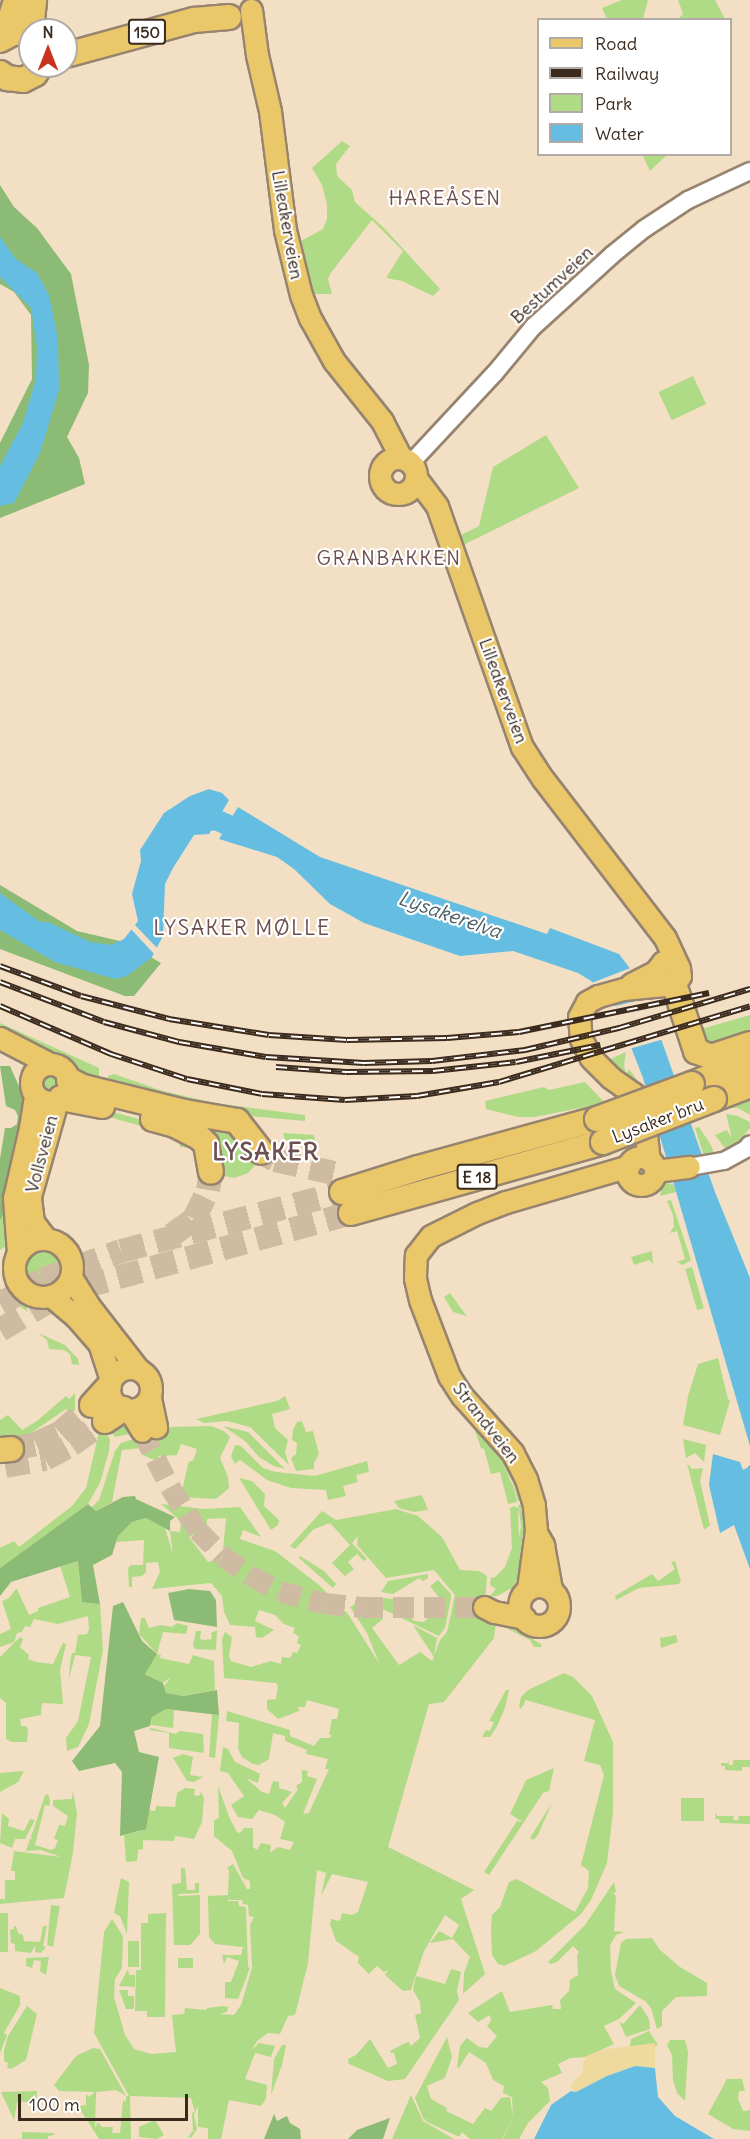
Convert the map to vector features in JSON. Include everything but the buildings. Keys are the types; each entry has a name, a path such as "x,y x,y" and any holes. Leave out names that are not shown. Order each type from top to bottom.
{"highway":[{"path":"2,38 16,0"},
{"path":"32,18 34,0"},
{"name":"150","path":"78,37 191,10 234,8"},
{"name":"150","path":"78,52 234,8"},
{"path":"2,38 18,33"},
{"path":"0,73 7,78 23,80 27,78"},
{"path":"660,976 689,1032 693,1046 704,1055 726,1054 750,1044"},
{"name":"Lysaker bru","path":"600,1130 692,1083 750,1061"},
{"name":"Lysaker bru","path":"600,1130 714,1100 750,1085"},
{"path":"63,1093 83,1087 185,1112 237,1121 261,1152"},
{"path":"63,1093 184,1129 206,1144 211,1172"},
{"name":"E 18","path":"600,1130 344,1193 418,1168 600,1130"},
{"path":"110,1382 112,1411"}],"main road":[{"name":"Lilleakerveien","path":"234,8 257,55 270,111 289,250 301,295 310,318 330,354 390,433 408,473 437,506 522,747 543,779 652,923 660,976"},
{"name":"Lilleakerveien","path":"373,412 381,467 379,476 384,488 395,494 408,473"},
{"path":"381,467 388,460 408,473"},
{"path":"640,1168 645,1124 634,1094 611,1078 591,1058 581,1039 579,1017 582,1007 598,996 660,976"},
{"path":"0,1039 48,1063 62,1067 63,1093 45,1101 33,1088 0,1039"},
{"path":"33,1088 36,1069 48,1063"},
{"name":"Vollsveien","path":"12,1257 14,1198 30,1128 33,1088"},
{"name":"Vollsveien","path":"46,1239 33,1222 30,1196 63,1093"},
{"name":"Strandveien","path":"524,1602 536,1530 534,1505 521,1467 502,1439 462,1396 445,1368 420,1300 415,1278 415,1261 420,1248 431,1236 477,1213 522,1197 640,1168 689,1167"},
{"path":"46,1239 66,1250 72,1266 71,1277 63,1289 51,1296 35,1296 8,1280 14,1267 12,1257 30,1242 46,1239"},
{"path":"71,1277 89,1306 138,1369 149,1379 152,1389 149,1429 112,1411"},
{"path":"51,1296 76,1317 99,1343 110,1382 123,1369 138,1369"},
{"path":"112,1411 144,1406 150,1398"},
{"name":"Strandveien","path":"536,1530 543,1545 551,1589"},
{"path":"539,1586 551,1589 559,1605 555,1618 547,1624 537,1625 524,1602 539,1586"}],"street":[{"name":"Bestumveien","path":"408,473 533,327 612,255 644,229 688,200 750,171"},
{"path":"689,1167 713,1164 746,1149 750,1144"}],"green space":[{"path":"622,0 648,0 643,18 607,18 602,8"},
{"path":"678,0 715,0 724,18 679,18 683,14"},
{"path":"342,141 350,146 336,164 337,176 352,190 355,202 384,228 440,289 433,296 402,281 386,278 403,251 372,220 330,274 328,279 332,294 314,294 301,241 323,229 327,219 327,204 322,185 312,168"},
{"path":"643,156 666,156 650,171"},
{"path":"0,185 14,207 37,228 71,274 89,365 88,393 67,437 79,458 85,484 0,518 0,443 32,379 31,315 14,292 0,284"},
{"path":"693,376 706,404 672,420 659,392"},
{"path":"546,435 579,488 463,545 459,536 479,526 493,467"},
{"path":"0,885 77,931 124,942 161,963 134,996 125,996 0,949"},
{"path":"750,1015 750,1036 712,1046 702,1040 698,1030"},
{"path":"0,1023 99,1068 99,1084 82,1078 71,1061 61,1054 41,1052 0,1028"},
{"path":"626,1052 624,1065 626,1074 629,1069 643,1088 638,1089 606,1061"},
{"path":"0,1066 10,1066 22,1093 24,1114 4,1214 0,1220 0,1159 5,1128 11,1128 17,1124 18,1116 15,1110 6,1106"},
{"path":"50,1074 58,1082 50,1090 42,1082"},
{"path":"114,1074 163,1091 215,1103 305,1115 305,1121 238,1115 106,1086 108,1076"},
{"path":"585,1082 605,1103 535,1117 518,1117 486,1109 485,1101 544,1087 549,1090"},
{"path":"750,1098 750,1115 738,1108 723,1108"},
{"path":"99,1108 178,1130 198,1148 180,1147 177,1136 98,1114"},
{"path":"726,1114 738,1116 750,1122 750,1128 737,1144 727,1151 715,1135 727,1130 732,1138"},
{"path":"227,1127 258,1162 248,1173 234,1178 215,1174 211,1137 220,1128"},
{"path":"699,1127 714,1154 704,1156 695,1128"},
{"path":"283,1133 314,1135 315,1140 285,1140"},
{"path":"663,1182 674,1185 676,1192 660,1196"},
{"path":"671,1200 691,1260 683,1265 677,1262 685,1259 677,1231 670,1233 674,1226 673,1215 667,1201"},
{"path":"4,1214 6,1246 0,1250 0,1220"},
{"path":"44,1246 58,1252 64,1266 58,1280 44,1286 30,1280 24,1266 30,1252"},
{"path":"652,1251 653,1264 649,1260 634,1265 631,1257"},
{"path":"692,1267 704,1308 697,1310 685,1269"},
{"path":"0,1289 9,1291 26,1305 28,1312 0,1292"},
{"path":"450,1293 467,1316 453,1312 444,1297"},
{"path":"99,1299 157,1373 143,1360 96,1302"},
{"path":"38,1333 65,1345 78,1359 79,1365 72,1364 70,1354 64,1350 49,1349 47,1340"},
{"path":"718,1358 730,1401 720,1435 683,1425 688,1396 698,1364"},
{"path":"75,1393 75,1410 71,1416 66,1409 28,1435 0,1441 0,1420 8,1415 22,1430 37,1421 66,1396 69,1399"},
{"path":"285,1396 290,1409 272,1414 275,1428 288,1440 285,1452 289,1465 250,1427 227,1421 204,1423 196,1419 277,1401"},
{"path":"302,1421 306,1432 313,1431 319,1454 314,1463 314,1469 296,1471 291,1458 296,1454 297,1443 292,1440 293,1430 297,1422"},
{"path":"124,1422 130,1423 135,1433 115,1437 108,1427"},
{"path":"211,1426 224,1431 230,1437 220,1458 228,1477 229,1488 216,1499 182,1497 171,1486 183,1487 188,1464 193,1461 197,1449 181,1444 177,1455 159,1456 156,1461 141,1454 146,1452 141,1448 122,1450 112,1502 96,1511 92,1507 99,1500 115,1451 121,1443 172,1427"},
{"path":"223,1426 248,1432 285,1469 274,1466 259,1457 245,1441"},
{"path":"104,1429 110,1440 109,1451 100,1483 88,1504 0,1568 0,1548 14,1541 19,1547 72,1506 86,1488 99,1432"},
{"path":"479,1429 503,1458 520,1500 518,1501 512,1481 503,1464 517,1502 508,1504 500,1472 491,1474 484,1449 481,1448 475,1431"},
{"path":"683,1439 706,1445 704,1462 695,1453 686,1458"},
{"path":"235,1445 241,1446 263,1468 276,1472 315,1476 367,1461 369,1472 356,1475 358,1482 343,1486 346,1496 328,1500 326,1490 291,1488 267,1480 240,1460 235,1464 231,1456"},
{"path":"687,1463 692,1469 703,1468 700,1481 710,1525 704,1530"},
{"path":"239,1478 252,1481 265,1494 264,1506 279,1520 278,1525 271,1530"},
{"path":"422,1495 428,1510 414,1512 399,1508 394,1501"},
{"path":"135,1496 136,1499 175,1517 170,1521 170,1531 146,1518 132,1522 118,1536 112,1555 93,1565 100,1604 82,1602 78,1561 11,1582 0,1596 0,1568 88,1504 96,1511 123,1497"},
{"path":"161,1504 204,1509 240,1507 261,1537 243,1530 240,1539 275,1551 319,1585 348,1614 379,1663 367,1633 350,1607 355,1604 379,1615 383,1619 372,1628 399,1665 420,1652 432,1661 434,1657 413,1625 437,1638 434,1656 440,1640 447,1632 455,1595 434,1570 386,1578 357,1545 358,1536 352,1543 367,1559 364,1561 357,1554 348,1562 354,1569 345,1576 332,1563 350,1545 330,1523 314,1529 295,1549 290,1546 322,1511 336,1520 396,1509 418,1516 442,1537 460,1570 479,1571 487,1576 484,1617 512,1628 541,1644 541,1647 534,1647 530,1640 496,1623 494,1638 444,1702 429,1704 388,1847 474,1890 461,1899 485,1974 463,1994 464,1973 470,1957 453,1939 430,1943 439,1931 452,1938 459,1925 445,1915 424,1951 411,1990 403,1991 385,1975 388,1970 384,1972 377,1966 369,1974 358,1963 359,1957 336,1941 330,1924 331,1919 340,1921 342,1913 352,1915 358,1912 368,1882 332,1874 321,1896 326,1873 317,1870 308,1963 295,2015 288,2016 280,2034 268,2033 257,2041 252,2050 259,2043 275,2046 271,2057 255,2053 245,2079 267,2085 266,2099 261,2106 229,2100 221,2139 208,2139 208,2128 198,2127 198,2106 194,2115 197,2129 191,2138 188,2137 193,2131 192,2113 195,2112 191,2098 130,2096 131,2139 99,2139 78,2106 86,2105 86,2094 89,2097 95,2092 59,2091 54,2085 76,2056 93,2048 100,2049 126,2096 129,2096 94,2033 104,1932 112,1919 123,1936 122,1968 115,1979 114,1997 125,2035 134,2049 151,2054 176,2052 172,2015 184,2014 185,2008 206,2010 223,2006 228,2007 227,2012 219,2014 234,2015 241,2005 252,1968 250,1925 254,1917 249,1916 248,1905 243,1904 242,1900 229,1900 228,1897 228,1901 238,1901 239,1906 246,1907 248,1967 250,1968 238,1999 225,1998 225,1982 231,1982 239,1961 227,1957 224,1964 222,1955 241,1955 243,1947 215,1944 209,1937 208,1896 228,1895 229,1870 227,1868 233,1864 247,1889 250,1889 250,1881 243,1878 232,1851 214,1836 214,1820 219,1818 218,1786 237,1832 240,1833 244,1828 253,1828 253,1847 257,1850 261,1843 271,1845 270,1853 278,1847 290,1850 294,1842 280,1839 285,1822 275,1815 259,1810 252,1819 238,1817 231,1805 244,1796 228,1773 220,1771 223,1747 228,1749 235,1762 260,1774 258,1783 246,1778 262,1792 269,1794 273,1781 279,1782 279,1788 292,1792 282,1803 285,1808 298,1789 296,1786 302,1782 302,1770 308,1771 307,1776 317,1779 303,1814 309,1813 329,1769 325,1769 328,1759 306,1754 307,1750 285,1741 285,1736 273,1733 269,1759 259,1765 253,1764 242,1757 238,1749 239,1723 226,1721 227,1711 290,1730 290,1736 314,1746 320,1738 332,1736 329,1734 332,1719 337,1719 339,1709 307,1700 305,1707 298,1707 299,1711 278,1719 267,1709 267,1700 276,1699 278,1686 276,1683 224,1678 222,1639 225,1632 232,1637 229,1656 231,1661 251,1667 271,1661 281,1664 282,1657 290,1658 293,1652 297,1653 301,1645 297,1643 299,1636 293,1633 295,1628 284,1624 275,1615 259,1610 255,1621 274,1630 262,1638 256,1637 255,1627 230,1625 224,1612 222,1596 211,1583 152,1589 160,1572 158,1562 146,1563 146,1572 142,1576 132,1577 132,1587 129,1587 128,1568 131,1565 143,1565 144,1540 116,1542 118,1536 132,1522 146,1518 165,1528 173,1555 170,1531 180,1532 181,1521","holes":["226,1518 223,1551 232,1570 225,1558 208,1562 189,1537 207,1527 207,1519","116,2090 126,2096 126,2102 123,2100 120,2133 112,2133 113,2127 102,2127 98,2122 95,2128 96,2092"]},
{"path":"518,1505 521,1505 524,1525 520,1556 524,1559 520,1576 512,1588 497,1596 489,1597 496,1589 490,1585 491,1577 494,1578 505,1567 512,1548 510,1508 514,1506 518,1508 519,1538 521,1526"},
{"path":"300,1556 324,1571 336,1584 333,1588 299,1558"},
{"path":"78,1561 82,1601 100,1604 103,1650 89,1724 78,1747 67,1751 66,1738 78,1721 91,1657 75,1655 69,1680 70,1662 72,1653 75,1653 78,1635 87,1634 89,1629 88,1616 58,1624 34,1619 30,1627 25,1626 22,1632 17,1633 14,1642 0,1647 0,1634 11,1629 2,1601 9,1598 17,1589 29,1615 38,1611 38,1608 70,1597 60,1566"},
{"path":"675,1561 681,1581 679,1584 639,1588 616,1600 615,1596 652,1574 658,1581 675,1569 671,1562"},
{"path":"428,1574 428,1578 423,1581 419,1578 393,1594 381,1592 388,1581"},
{"path":"438,1580 451,1594 445,1628 439,1636 372,1604 384,1598 393,1599 414,1621 424,1622 441,1605 441,1600 430,1586"},
{"path":"189,1589 210,1591 216,1600 217,1627 174,1620 168,1593"},
{"path":"123,1602 142,1641 157,1654 145,1674 163,1683 166,1693 183,1696 217,1690 219,1715 166,1709 152,1717 150,1726 134,1731 139,1752 159,1757 146,1829 120,1836 122,1772 115,1763 79,1771 72,1761 100,1726 113,1606"},
{"path":"141,1618 145,1618 149,1628 161,1625 172,1627 177,1623 188,1626 186,1634 163,1632 157,1654 139,1634"},
{"path":"217,1630 216,1650 195,1649 193,1645 196,1631 201,1631 200,1639 204,1640 212,1639 211,1633"},
{"path":"676,1635 678,1642 661,1648 660,1638"},
{"path":"20,1637 23,1639 20,1647 29,1655 28,1659 36,1662 53,1664 63,1643 66,1644 60,1670 63,1704 42,1703 41,1715 20,1719 21,1726 26,1726 28,1730 27,1742 12,1742 6,1739 6,1703 0,1698 0,1657"},
{"path":"157,1654 161,1655 160,1658 189,1664 193,1655 214,1661 215,1690 182,1696 166,1693 164,1686 171,1677 163,1683 144,1673"},
{"path":"564,1673 573,1677 592,1696 613,1742 613,1812 607,1863 591,1900 581,1914 536,1951 504,1966 498,1964 492,1955 491,1930 492,1915 500,1907 509,1882 517,1879 575,1912 588,1888 589,1871 581,1865 604,1775 600,1765 584,1761 595,1720 526,1700 521,1709 519,1706 521,1697 528,1690"},
{"path":"506,1690 509,1690 505,1708 497,1726 490,1737 482,1737 486,1730 490,1731 494,1722 489,1721"},
{"path":"166,1709 174,1710 173,1728 151,1725 152,1717"},
{"path":"212,1714 219,1715 215,1758 209,1757"},
{"path":"151,1728 176,1734 179,1731 203,1734 204,1753 169,1748 169,1733 149,1730"},
{"path":"183,1754 193,1757 190,1775 203,1777 194,1782 187,1781 173,1758"},
{"path":"728,1760 729,1765 733,1765 733,1760 750,1760 750,1767 742,1767 742,1771 725,1770 725,1766 721,1766 721,1763 728,1763"},
{"path":"554,1768 549,1791 543,1793 489,1875 484,1872 517,1821 523,1822 510,1814 526,1780"},
{"path":"24,1771 18,1782 0,1792 0,1773"},
{"path":"185,1788 195,1789 194,1795 199,1796 201,1792 204,1798 202,1822 194,1839 175,1836 174,1841 143,1840 143,1849 138,1850 137,1861 126,1862 124,1835 140,1831 142,1814 147,1810 155,1811 156,1806 175,1807 177,1793"},
{"path":"73,1791 77,1813 73,1853 64,1898 0,1904 0,1899 5,1899 5,1880 15,1880 15,1871 11,1871 14,1851 61,1857 41,1850 26,1851 32,1839 45,1795 48,1794 49,1806 45,1805 35,1845 51,1850 55,1848 58,1840 54,1839 59,1825 65,1826 68,1816 53,1806 53,1800 72,1799"},
{"path":"681,1798 704,1798 704,1821 681,1821"},
{"path":"552,1803 538,1835 533,1840 530,1838"},
{"path":"716,1812 717,1816 734,1816 733,1820 739,1820 738,1816 750,1816 750,1824 720,1823 719,1819 715,1819"},
{"path":"2,1813 9,1819 8,1826 24,1831 30,1819 35,1820 25,1839 15,1839 12,1848 0,1843"},
{"path":"181,1868 185,1868 187,1890 195,1890 195,1883 199,1883 199,1893 178,1894 179,1896 200,1895 200,1934 190,1945 174,1945 172,1884 181,1883"},
{"path":"121,1878 129,1882 127,1934 120,1916 114,1913"},
{"path":"614,1882 616,1892 613,1893 616,1896 614,1931 624,1932 616,1935 610,1945 611,1971 615,1989 636,2003 619,2019 604,2026 614,2044 585,2057 570,2058 558,2064 562,2073 541,2082 548,2088 550,2101 528,2123 519,2139 503,2139 513,2118 502,2139 470,2139 462,2132 459,2137 425,2121 428,2119 424,2120 415,2098 447,2037 452,2057 445,2078 427,2086 431,2099 447,2108 446,2111 473,2124 485,2108 491,2111 501,2098 510,2097 513,2117 512,2097 503,2093 504,2086 493,2080 486,2063 469,2052 459,2068 457,2067 460,2046 467,2038 479,2047 487,2048 497,2036 487,2026 491,2021 490,2015 478,2022 468,2013 502,1991 510,2012 552,2005 553,2009 561,2009 560,2000 569,1991 570,1980 578,1975 577,1955 579,1952 573,1946 557,1962 551,1964 548,1962 585,1925"},
{"path":"51,1905 60,1906 53,1947 47,1945"},
{"path":"0,1913 8,1913 8,1952 0,1952"},
{"path":"166,1913 165,2017 147,2017 147,2011 135,2011 136,1970 141,1970 141,1923 148,1923 148,1914"},
{"path":"14,1926 18,1933 23,1935 24,1941 40,1942 43,1926 47,1926 43,1946 46,1947 41,1953 35,1952 35,1946 31,1953 15,1951 15,1944 11,1943 10,1930 14,1929"},
{"path":"652,1938 660,1950 680,1967 707,1983 707,1996 676,1997 662,2011 662,2026 657,2029 651,2008 645,2001 619,1986 615,1975 621,1943 626,1939"},
{"path":"128,1941 139,1941 139,1967 128,1967"},
{"path":"49,1957 46,1975 40,1971 41,1961 34,1960 32,1968 26,1966 26,1958"},
{"path":"178,1958 193,1958 193,1968 178,1968"},
{"path":"128,1969 129,1975 135,1975 135,1987 119,1986"},
{"path":"451,1969 461,1972 457,1991 459,2000 405,2079 388,2081 349,2064 348,2059 356,2055 370,2039 388,2068 397,2064 394,2053 390,2051 409,2042 411,2046 420,2038 415,2015 421,2013 420,2002 413,1990 416,1976 445,1984"},
{"path":"0,1988 20,1996 20,2005 4,2033 7,2035 0,2053"},
{"path":"119,1990 128,1990 128,1996 134,1996 134,2009 126,2009"},
{"path":"640,2005 649,2019 650,2029 626,2037 619,2021 623,2024"},
{"path":"27,2006 37,2014 26,2060 11,2069 7,2068 8,2063 4,2061 4,2050 8,2036"},
{"path":"649,2031 658,2045 648,2050 630,2046 631,2039"},
{"path":"670,2040 685,2040 688,2052 685,2101 677,2093 673,2080 672,2055 667,2045"},
{"path":"282,2045 286,2045 282,2065 271,2095 274,2059"},
{"path":"727,2079 742,2079 745,2091 739,2091 738,2099 743,2111 750,2110 750,2131 733,2129 708,2114"},
{"path":"37,2091 36,2111 32,2111 32,2102 17,2102 14,2120 1,2092"},
{"path":"411,2095 423,2121 454,2139 392,2139"},
{"path":"274,2114 277,2121 287,2116 290,2123 300,2129 301,2139 264,2139"},
{"path":"390,2118 383,2139 348,2139 357,2130"},
{"path":"155,2120 164,2135 157,2139 139,2137 139,2127"},
{"path":"22,2132 54,2133 54,2135 48,2136 48,2139 22,2139"}],"sand":[{"path":"655,2043 655,2068 634,2066 607,2076 576,2092 570,2086 582,2073 585,2057 600,2050"}],"water":[{"path":"0,237 16,259 37,273 49,295 58,339 59,390 40,453 14,503 0,506 0,466 23,423 36,379 37,347 31,308 0,277"},
{"path":"209,789 222,793 229,800 209,834 194,835 173,868 165,884 163,936 152,957 127,976 115,979 55,962 0,930 0,893 40,922 48,922 90,942 111,945 124,939 138,921 132,894 141,861 140,850 164,813 190,796"},
{"path":"238,807 320,857 547,934 550,928 619,954 647,999 715,1192 750,1278 750,1446 643,1078 615,1006 591,981 578,973 513,951 460,956 364,923 330,904 294,869 277,857 219,839"},
{"path":"713,1454 740,1462 743,1470 750,1466 750,1569 734,1525 720,1533 709,1485"},
{"path":"635,2066 655,2068 658,2097 675,2116 714,2139 534,2139 551,2105 571,2091 576,2092 607,2076"}],"pier":[{"path":"134,924 159,950 156,956 130,928"},
{"path":"633,967 646,992 608,1003 589,984"},
{"path":"649,998 664,1039 629,1049 611,1007"}],"waterway":[{"name":"Lysakerelva","path":"190,822 215,819 253,836"}],"tunnel":[{"path":"261,1152 275,1160 338,1174"},
{"path":"172,1235 194,1219 208,1190 211,1172"},
{"path":"0,1304 42,1280 121,1251 342,1192"},
{"path":"0,1330 51,1300 83,1287 351,1213"},
{"path":"11,1449 36,1444 60,1433 92,1405"},
{"path":"5,1466 45,1459 71,1445 105,1421"},
{"path":"142,1431 170,1487 198,1530 223,1556 252,1576 280,1591 324,1603 362,1607 484,1607"}],"railway":[{"path":"0,966 81,996 169,1019 269,1035 347,1040 447,1038 519,1032 709,993"},
{"path":"0,982 104,1022 179,1042 266,1057 364,1063 432,1061 525,1050 619,1028 750,989"},
{"path":"0,1006 111,1054 187,1079 262,1094 345,1100 417,1096 499,1082 750,1006"},
{"path":"276,1067 346,1072 433,1071 516,1062 600,1045"}],"district":[{"name":"HAREÅSEN","path":"445,197"},
{"name":"GRANBAKKEN","path":"389,557"},
{"name":"LYSAKER MØLLE","path":"242,928"},
{"name":"LYSAKER","path":"266,1152"}]}
